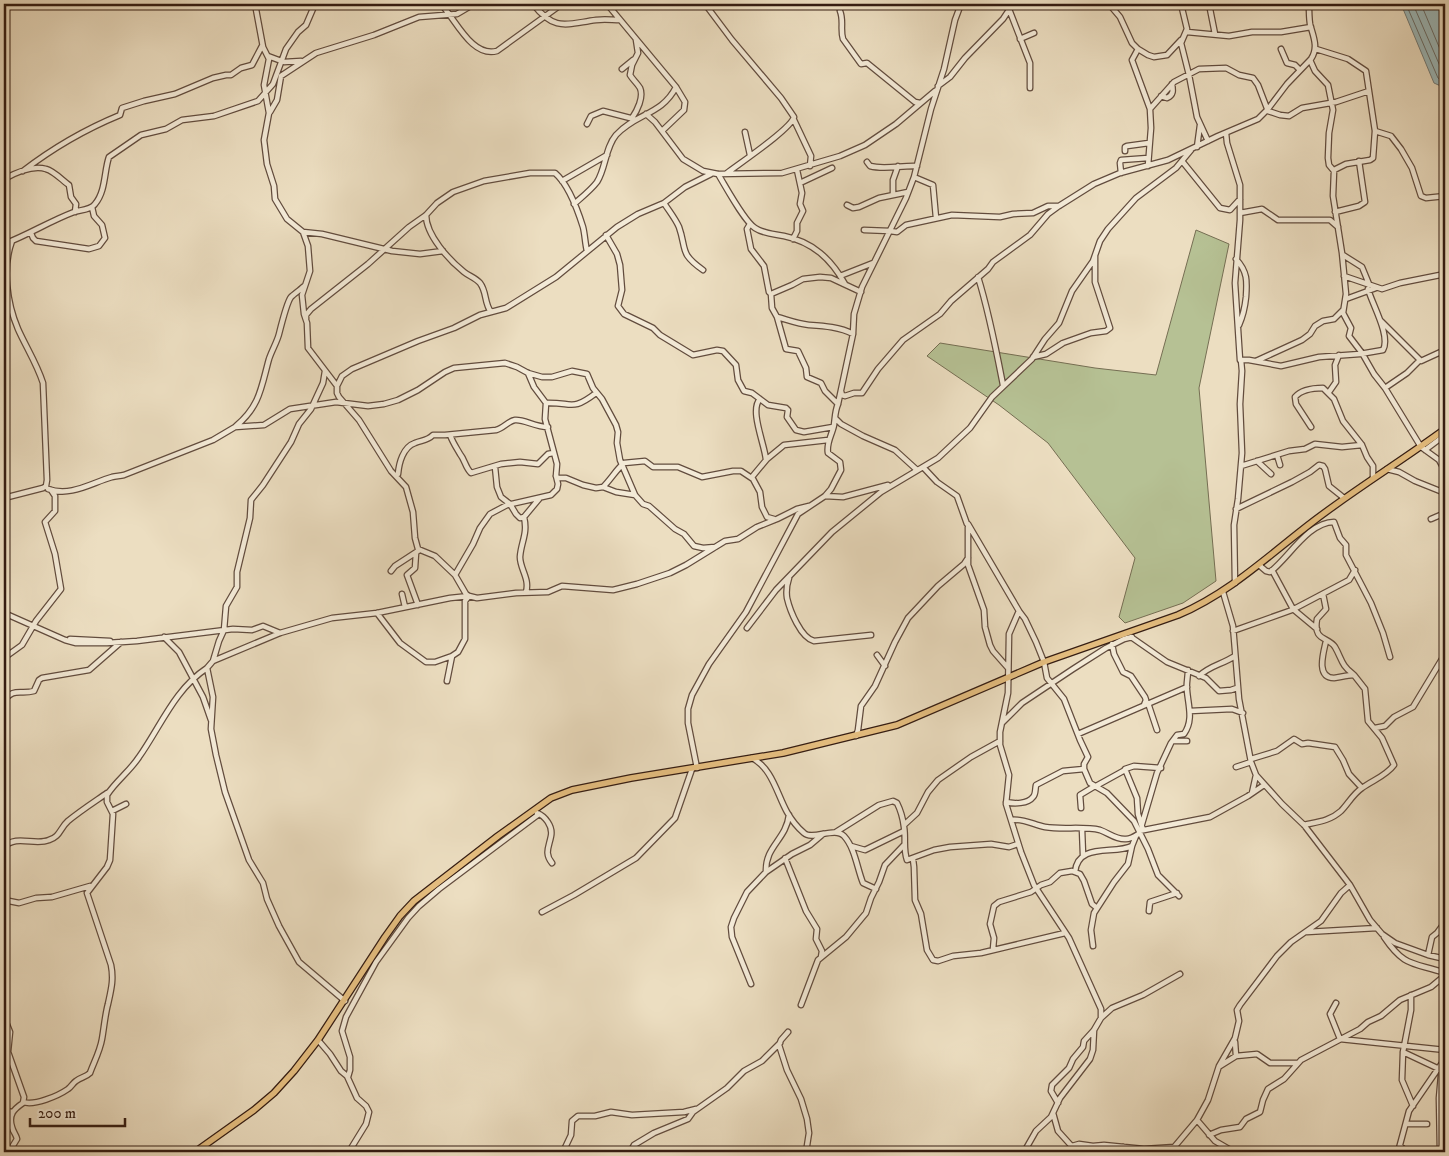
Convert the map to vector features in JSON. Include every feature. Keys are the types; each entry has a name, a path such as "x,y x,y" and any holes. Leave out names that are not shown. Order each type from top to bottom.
{"main road":[{"path":"195,1152 204,1150 268,1098 294,1071 345,1001 385,937 414,901 533,811 556,796 572,790 783,753 897,725 1044,662 1130,635 1191,610 1223,592 1344,498 1384,470 1423,448 1445,428"}],"street":[{"path":"255,4 263,47 269,62 264,85 269,113 265,135 267,164 274,186 275,199 287,219 303,232 308,246 310,271 302,295 306,313 308,348 337,386"},
{"path":"4,244 31,233 58,218 96,204 107,171 109,157 130,141 145,133 166,129 182,120 214,116 258,102 266,94 274,81 288,46 309,20 315,4"},
{"path":"442,4 452,15 468,40 484,52 489,53 498,51 562,4"},
{"path":"269,113 277,100 281,76 316,53 363,39 419,17 461,13 474,4"},
{"path":"533,4 555,23 569,25 597,20 620,20"},
{"path":"607,4 676,87 685,102 686,108 662,131"},
{"path":"704,4 793,113 794,120 811,156 810,166"},
{"path":"542,912 636,858 675,818 694,768 688,717 692,695 709,664 746,612 791,524 800,512 824,496 833,486 841,470 840,462 828,454 828,440 833,427 835,410 838,404 840,387 853,334 854,314 873,263 890,231 914,177 961,4"},
{"path":"1007,4 1030,64 1030,88"},
{"path":"646,114 655,122 683,159 703,171 712,174 750,175 797,170 840,156 865,145 896,124 950,77 962,61 1004,19 1010,9 1017,4"},
{"path":"1109,4 1120,17 1129,38 1138,49 1151,56 1165,56 1187,32 1181,4"},
{"path":"1209,4 1215,34"},
{"path":"840,387 842,395 845,396 862,393 878,369 903,340 939,316 951,301 988,269 993,262 1030,235 1048,214 1059,206 1094,184 1191,150 1258,119 1268,109 1283,88 1310,60 1316,49 1311,27 1309,4"},
{"path":"840,11 843,20 843,38 861,64 867,63 915,102 920,103"},
{"path":"1187,32 1233,36 1252,32 1281,32 1311,27"},
{"path":"1020,39 1034,33"},
{"path":"634,119 641,94 639,86 630,74 634,59 638,53 636,39"},
{"path":"1181,40 1197,117 1208,141"},
{"path":"24,171 89,129 120,115 122,108 175,94 209,79 226,75 231,76 241,68 252,66 263,44"},
{"path":"1138,49 1132,59 1150,109 1151,128 1148,143 1148,166"},
{"path":"1281,49 1287,63 1295,65 1300,70"},
{"path":"1316,49 1348,60 1365,70 1375,131 1372,158 1334,170"},
{"path":"268,56 284,62 303,61"},
{"path":"622,69 634,59"},
{"path":"1310,60 1315,71 1328,85 1333,113 1328,133 1328,158 1329,165 1334,170 1333,193 1343,254 1346,299 1343,310 1351,328 1349,333 1350,339 1362,353 1423,448 1440,460 1445,471"},
{"path":"1150,109 1172,84 1199,69 1223,68 1234,71 1239,75 1253,78 1268,109 1271,112 1288,116 1302,108 1369,91"},
{"path":"1161,96 1167,98 1171,96 1173,93 1172,84"},
{"path":"574,204 596,183 615,136 634,119 660,108 669,99 676,87"},
{"path":"587,124 591,116 603,112 634,119"},
{"path":"727,174 794,120"},
{"path":"1197,147 1200,125"},
{"path":"1375,131 1392,136 1412,168 1422,197 1445,196"},
{"path":"745,132 750,155"},
{"path":"1226,133 1227,143 1239,179 1240,198 1235,300 1242,371 1240,404 1241,466 1233,540 1235,583"},
{"path":"1125,150 1127,146 1148,143"},
{"path":"747,628 776,590 832,532 892,484 942,455 970,428 992,397 1033,358 1061,319 1072,291 1093,261 1108,229 1136,198 1176,168 1191,150"},
{"path":"562,181 607,155"},
{"path":"1121,173 1121,160 1148,158"},
{"path":"1182,161 1220,208 1230,210 1240,198"},
{"path":"1335,212 1359,206 1365,202 1359,161"},
{"path":"867,162 873,167 917,166"},
{"path":"893,194 893,180 898,166"},
{"path":"4,179 24,171 37,168 47,169 70,188 70,197 76,204 74,212"},
{"path":"800,183 832,168"},
{"path":"792,239 797,231 797,223 803,212 800,204 802,196 797,170"},
{"path":"306,313 426,215 436,203 453,192 484,181 530,173 552,172 562,181 574,204 583,228 586,251"},
{"path":"418,605 407,575 416,568 417,552 413,512 406,487 388,466 337,393 337,386 342,376 352,368 454,328 476,317 506,308 562,272 606,235 638,214 664,203 685,187 712,174"},
{"path":"718,174 750,224 760,231 792,239 821,252 845,284"},
{"path":"914,177 932,186 936,218"},
{"path":"847,205 853,208 879,198 908,192"},
{"path":"664,203 677,221 684,249 689,259 703,270"},
{"path":"864,230 896,232 906,225 936,218 957,215 1000,217 1019,213 1033,213 1048,206 1059,206"},
{"path":"31,233 36,240 83,248 96,248 105,238 102,226 94,216 92,207"},
{"path":"1240,213 1262,209 1278,220 1330,220 1338,228"},
{"path":"426,215 428,226 443,250 463,271 479,282 485,292 486,305 491,312"},
{"path":"750,224 747,229 751,249 764,266 771,294 772,308 777,317 786,349 798,351 806,368 807,377 821,383 838,404"},
{"path":"303,232 322,234 384,249 420,254 443,250"},
{"path":"606,235 615,249 620,265 622,292 618,306 620,311 652,328 655,332 694,356 717,350 723,352 736,365 738,380 742,389 770,406 787,409 787,417 796,430 803,432 833,427"},
{"path":"4,658 22,645 33,625 61,589 46,522 55,511 54,496 47,487 43,383 18,328 7,289 6,257 12,241"},
{"path":"1241,360 1282,366 1319,356 1379,351 1384,348 1381,321 1362,267 1343,254"},
{"path":"1033,358 1046,354 1063,343 1091,333 1106,331 1110,328 1110,323 1095,282 1095,255"},
{"path":"1236,259 1245,271 1248,282 1245,308 1238,326"},
{"path":"831,278 873,263"},
{"path":"1344,276 1368,286 1382,289 1400,283 1445,274"},
{"path":"771,294 803,279 820,276 831,278 861,292"},
{"path":"978,277 986,301 1003,385"},
{"path":"4,498 47,487 61,491 75,490 124,475 213,440 235,427 252,410 256,403 290,299 304,286"},
{"path":"1346,299 1368,286"},
{"path":"1256,362 1302,340 1310,334 1314,326 1323,321 1334,319 1343,310"},
{"path":"777,317 809,325 843,329 853,334"},
{"path":"1381,321 1420,360"},
{"path":"1385,388 1407,373 1420,360 1425,360 1445,350"},
{"path":"1329,392 1336,382 1335,365 1339,355"},
{"path":"235,427 264,425 290,409 314,404 345,402 368,406 398,400 454,368 505,363 528,373 548,377 572,371 586,374 617,428 617,443 621,465 635,495 643,504 649,506 675,529 684,534 694,546 703,548 716,546"},
{"path":"4,848 10,843 19,841 46,842 54,838 60,834 68,821 108,793 136,761 153,736 167,710 192,679 213,661 218,641 224,630 225,610 237,587 237,572 250,518 251,500 268,479 291,442 299,424 314,404 323,383 325,371"},
{"path":"455,575 485,520 494,511 510,504 539,499 555,492 558,484 553,445 545,416 546,403 534,387 528,373"},
{"path":"1311,427 1296,404 1296,396 1300,393 1320,388 1325,389 1335,400 1343,421 1362,445 1373,468 1373,478"},
{"path":"546,403 578,405 596,393"},
{"path":"760,399 756,404 756,415 766,460"},
{"path":"835,418 841,424 863,436 895,450 917,470"},
{"path":"398,474 404,453 410,446 426,440 432,435 450,435 502,428 513,420 548,427"},
{"path":"450,435 455,449 470,472 522,461 538,464 548,454 553,453"},
{"path":"1423,448 1445,435"},
{"path":"752,477 766,460 784,445 828,440"},
{"path":"1241,466 1305,449 1316,444 1346,447 1362,445"},
{"path":"1277,455 1280,465"},
{"path":"1257,461 1271,474"},
{"path":"603,487 612,479 624,463 645,462 653,467 668,466 682,468 702,476 737,471 752,477 760,492 762,507 767,517 777,519"},
{"path":"1236,509 1292,482 1319,465 1325,469 1330,486 1344,498"},
{"path":"495,467 502,499 510,504 520,518 524,517"},
{"path":"922,467 937,482 957,496 967,524 1027,622 1044,662 1045,674 1064,699 1088,756 1084,769 1090,783 1107,793 1131,818 1151,856 1158,875 1178,894 1150,902 1149,911"},
{"path":"1373,468 1399,472 1420,484 1445,493"},
{"path":"556,476 558,478 566,478 583,486 603,487 616,492 635,495"},
{"path":"824,496 843,498 892,484"},
{"path":"526,592 528,584 520,559 525,535 524,517 539,499"},
{"path":"213,661 280,633 322,620 377,613 450,598 469,596 477,598 526,592 548,592 562,586 608,590 622,588 670,574 725,541 738,538 794,510 809,506"},
{"path":"1431,519 1445,513"},
{"path":"1259,565 1266,572 1272,570 1305,536 1332,522 1336,524 1340,538 1346,545 1346,555 1375,613 1390,656"},
{"path":"968,524 970,573 984,610 985,627 990,647 1008,668"},
{"path":"391,570 417,552 432,555 455,575 469,596"},
{"path":"855,736 858,730 861,706 875,686 895,642 912,613 968,558"},
{"path":"1272,570 1293,609 1317,629"},
{"path":"1233,631 1293,609 1324,594 1349,580 1355,570"},
{"path":"789,576 787,598 800,629 808,639 814,641 871,635"},
{"path":"1209,1135 1221,1130 1240,1127 1246,1119 1260,1112 1268,1089 1284,1079 1298,1063 1360,1029 1368,1022 1381,1016 1400,1000 1436,984 1443,977 1444,972 1404,961 1393,951 1370,920 1350,885 1304,825 1256,775 1251,761 1237,688 1233,631 1223,592"},
{"path":"402,594 403,607 405,607"},
{"path":"1304,825 1334,816 1362,788 1384,775 1394,765 1382,738 1368,718 1365,689 1354,675 1345,668 1334,646 1321,638 1317,629 1317,619 1326,609 1324,594"},
{"path":"377,613 400,643 426,662 441,660 458,652 465,639 465,601 469,596"},
{"path":"1019,611 1009,634 1007,698 1001,724 1000,741 1008,771 1006,802 1018,844 1036,889 1072,944 1099,1002 1101,1014 1099,1021"},
{"path":"4,613 60,638 76,643 137,641 236,628 252,630 263,626 280,633"},
{"path":"1001,724 1024,702 1112,644 1130,635 1164,661 1209,680 1220,690 1237,688"},
{"path":"164,637 179,652 203,697 211,721 216,756 227,799 249,860 263,883 267,899 279,926 300,962 345,1001"},
{"path":"1326,641 1321,663 1326,674 1332,678 1354,675"},
{"path":"4,701 8,695 13,693 34,691 39,680 42,678 89,670 121,642"},
{"path":"1112,644 1114,654 1124,672 1131,676 1145,697 1157,730"},
{"path":"1375,728 1385,726 1394,717 1413,707 1445,654"},
{"path":"877,655 884,666"},
{"path":"447,681 452,656"},
{"path":"1200,676 1208,667 1221,664 1235,656"},
{"path":"207,668 213,697 211,721"},
{"path":"1093,946 1091,930 1094,914 1128,864 1132,846 1140,833 1156,776 1177,735 1186,732 1190,711 1187,687 1188,670"},
{"path":"1078,734 1187,687"},
{"path":"1190,711 1232,709 1243,713"},
{"path":"1236,767 1277,752 1294,739 1302,744 1308,743 1335,747 1349,774 1362,788"},
{"path":"904,824 917,813 928,792 938,780 971,757 1000,741"},
{"path":"1173,741 1187,742"},
{"path":"752,758 766,770 789,815 806,835 836,832 886,802 893,801 897,803 904,824 906,859 912,859 934,850 950,847 991,844 1009,847 1018,844"},
{"path":"1081,808 1080,796 1128,767 1161,768"},
{"path":"1006,802 1020,802 1032,799 1036,786 1063,771 1084,769"},
{"path":"1125,770 1137,798 1138,818 1142,824"},
{"path":"1252,794 1256,775"},
{"path":"1011,820 1018,819 1058,829 1101,830 1116,838 1124,839 1140,833 1210,817 1252,794 1264,784"},
{"path":"23,1102 30,1104 39,1102 67,1090 77,1080 87,1076 102,1040 102,1028 106,1021 107,1005 112,991 113,974 87,893 107,867 110,860 113,825 112,811 106,799 108,793"},
{"path":"112,811 126,804"},
{"path":"533,811 546,817 550,832 547,854 552,863"},
{"path":"348,1078 350,1057 342,1031 346,1017 376,962 408,918 430,896 539,814"},
{"path":"766,872 767,857 787,827 789,815"},
{"path":"1075,872 1077,864 1083,855 1082,829"},
{"path":"850,846 865,850 904,831"},
{"path":"836,832 843,835 850,846 863,883 876,889"},
{"path":"751,984 732,937 731,928 734,918 747,892 766,872 810,845 823,834"},
{"path":"821,957 828,954 846,937 865,915 886,865 904,845"},
{"path":"1083,855 1100,850 1119,850 1132,846"},
{"path":"786,858 806,911 817,930 816,938 822,951 801,1006"},
{"path":"912,859 915,900 921,914 926,945 932,959 939,960 953,956 981,953 1065,934"},
{"path":"993,949 994,938 990,924 993,907 999,902 1026,894 1050,882 1060,873 1075,872 1081,876 1090,901 1097,908"},
{"path":"1170,1152 1197,1120 1208,1100 1218,1067 1235,1038 1239,1023 1238,1010 1240,1005 1277,956 1291,942 1321,921 1341,893 1350,885"},
{"path":"4,900 19,903 36,898 52,897 92,886"},
{"path":"1428,955 1433,936 1437,934 1445,922"},
{"path":"1307,932 1377,928"},
{"path":"1382,934 1396,943 1445,959"},
{"path":"1058,1103 1051,1091 1052,1085 1069,1068 1072,1060 1083,1047 1086,1039 1104,1013 1180,974"},
{"path":"1411,995 1411,1010 1403,1052 1402,1080 1413,1106"},
{"path":"1336,1003 1330,1014 1340,1039"},
{"path":"4,1017 10,1032 8,1052 23,1091 23,1102"},
{"path":"1024,1152 1036,1131 1049,1120 1058,1103 1090,1060 1093,1050 1094,1030"},
{"path":"630,1152 634,1145 654,1133 688,1119 697,1109 727,1088 744,1071 762,1061 788,1032"},
{"path":"1235,1038 1236,1056"},
{"path":"1340,1039 1445,1048 1439,1098 1440,1151 1434,1152"},
{"path":"318,1040 348,1078 357,1098 366,1106 370,1114 350,1150"},
{"path":"780,1043 787,1070 801,1099 807,1119 809,1133 806,1152"},
{"path":"1403,1052 1437,1068"},
{"path":"1218,1067 1236,1056 1257,1054 1270,1063 1298,1063"},
{"path":"1398,1152 1409,1111 1443,1060"},
{"path":"9,1152 17,1138 11,1126 13,1112 23,1102"},
{"path":"563,1152 571,1135 572,1121 578,1116 595,1116 611,1112 632,1114 684,1112 697,1109"},
{"path":"4,1111 13,1112"},
{"path":"1053,1113 1058,1131 1077,1152"},
{"path":"1197,1120 1215,1141 1234,1152"},
{"path":"1406,1124 1427,1124"},
{"path":"1072,1146 1078,1144 1144,1149 1174,1147"},
{"path":"1400,1146 1407,1152"},
{"path":"1117,1152 1123,1147"}],"green space":[{"path":"1196,230 1229,244 1199,388 1216,581 1183,603 1125,623 1119,617 1135,558 1048,443 999,405 927,356 940,343 1095,368 1156,375"}],"water":[{"path":"1401,4 1445,4 1445,88 1434,83"}]}
